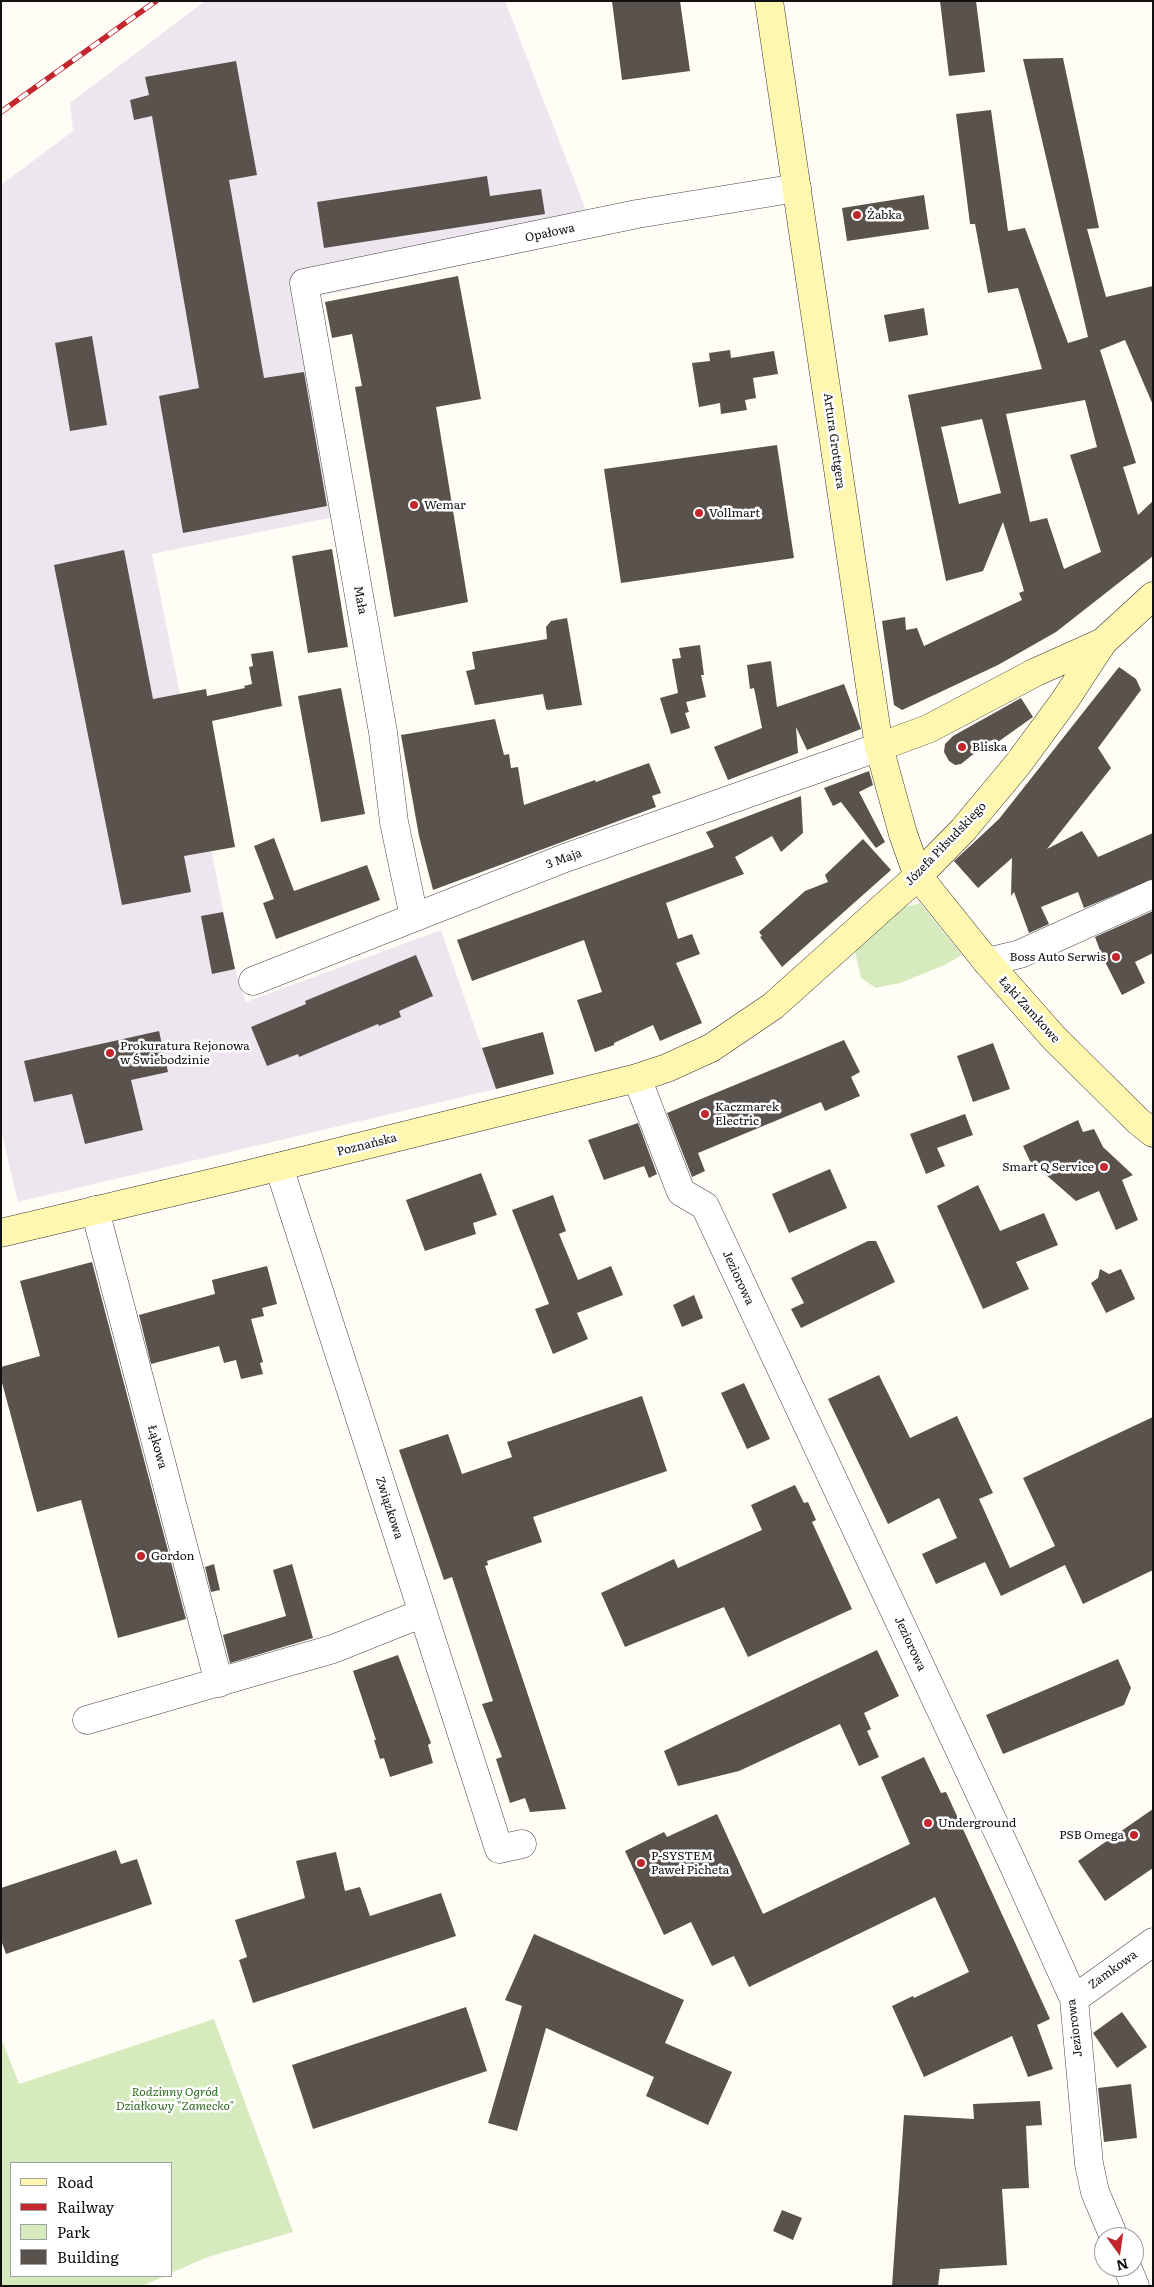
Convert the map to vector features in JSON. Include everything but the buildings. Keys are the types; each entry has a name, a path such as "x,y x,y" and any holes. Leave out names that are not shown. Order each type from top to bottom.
{"street":[{"name":"Artura Grottgera","path":"769,1 879,747 903,834 918,876"},
{"name":"Opałowa","path":"304,284 637,214 797,188"},
{"name":"Mała","path":"304,284 382,723 394,822 414,917"},
{"name":"Józefa Piłsudskiego","path":"726,1039 773,1006 918,876 986,804 1064,700 1103,642 1153,596"},
{"path":"879,747 928,729 1036,672 1103,642"},
{"name":"3 Maja","path":"253,981 565,858 879,747"},
{"name":"Łąki Zamkowe","path":"918,876 987,962 1054,1038 1138,1121 1153,1133"},
{"path":"987,962 1020,954 1153,894"},
{"name":"Poznańska","path":"1,1233 279,1167 637,1078 692,1058 726,1039"},
{"name":"Jeziorowa","path":"637,1078 681,1192 705,1206 1012,1862 1074,2000 1089,2164 1095,2192 1110,2227"},
{"name":"Związkowa","path":"279,1167 423,1613 511,1846"},
{"name":"Łąkowa","path":"95,1210 219,1683"},
{"path":"87,1720 333,1649 423,1613"},
{"name":"Zamkowa","path":"1074,2000 1153,1942"}],"shaded area":[{"path":"205,1 505,1 596,236 316,297 358,512 152,554 235,969 246,1002 441,930 496,1089 18,1202 1,1130 1,185 73,131 70,103"}],"green space":[{"path":"920,903 962,955 945,965 900,983 876,988 861,978 855,952 874,926 901,908"},
{"name":"Rodzinny Ogród Działkowy \"Zamecko\"","path":"214,2019 293,2232 208,2257 172,2273 172,2162 10,2162 10,2277 163,2277 142,2286 1,2286 1,2038 19,2084"}],"railway":[{"path":"1,112 156,1"}],"place":[{"name":"Żabka","path":"857,215"},
{"name":"Wemar","path":"414,505"},
{"name":"Vollmart","path":"699,513"},
{"name":"Bliska","path":"962,747"},
{"name":"Boss Auto Serwis","path":"1116,957"},
{"name":"Prokuratura Rejonowa w Świebodzinie","path":"110,1053"},
{"name":"Kaczmarek Electric","path":"705,1114"},
{"name":"Smart Q Service","path":"1104,1167"},
{"name":"Gordon","path":"141,1556"},
{"name":"Underground","path":"928,1823"},
{"name":"PSB Omega","path":"1134,1835"},
{"name":"P-SYSTEM Paweł Picheta","path":"641,1863"}]}
